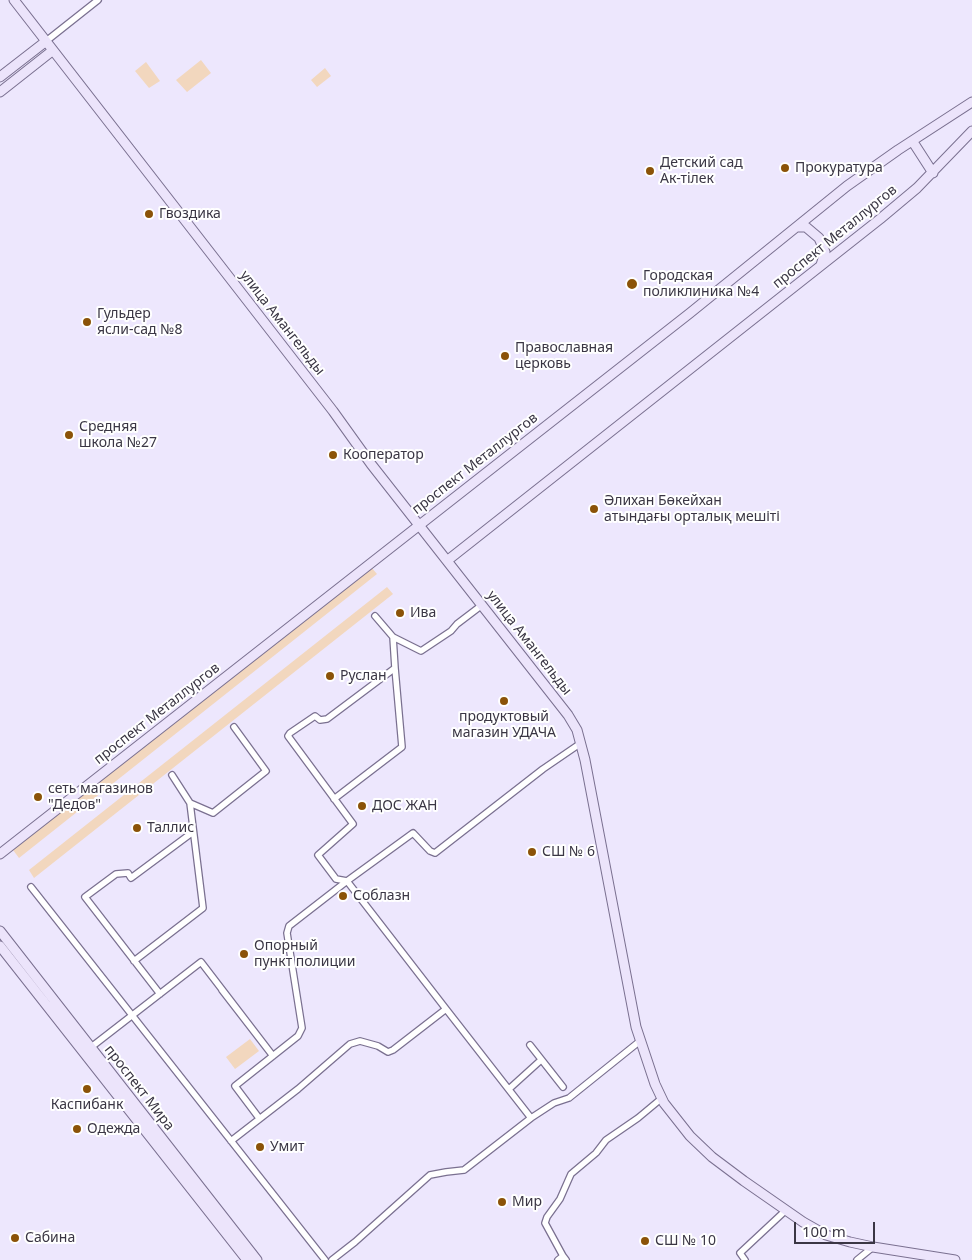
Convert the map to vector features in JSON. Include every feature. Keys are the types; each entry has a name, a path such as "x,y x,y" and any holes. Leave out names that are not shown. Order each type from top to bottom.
{"main road":[{"name":"улица Амангельды","path":"14,0 568,715 577,730 640,1041 662,1098 690,1136 712,1157 785,1211 826,1235 924,1258 955,1260"},
{"path":"0,77 45,42"},
{"path":"0,92 52,51"},
{"name":"проспект Металлургов","path":"0,854 420,525 847,186 972,102"},
{"name":"проспект Металлургов","path":"448,560 880,219 933,173 972,130"},
{"path":"913,142 933,173"},
{"path":"796,227 806,227 823,244 825,252 821,265"},
{"name":"проспект Мира","path":"0,931 61,1016 247,1260"},
{"name":"проспект Мира","path":"0,946 90,1048 257,1260"}],"street":[{"path":"45,42 98,0"},
{"path":"375,616 393,637 421,651 451,631 456,624 482,605"},
{"path":"334,800 402,748 393,637"},
{"path":"396,668 327,719 320,720 315,716 288,736 353,824 318,855 336,879 347,881 531,1118"},
{"path":"190,803 213,813 266,771 234,727"},
{"path":"259,1118 235,1086 298,1036 302,1028 287,933 289,926 413,833 430,851 435,852 543,769 581,743"},
{"path":"134,961 203,908 190,803 172,775"},
{"path":"160,994 85,897 116,874 128,874 131,878 194,832"},
{"path":"31,887 325,1260"},
{"path":"90,1048 201,962 273,1056"},
{"path":"222,990 273,1056"},
{"path":"231,1141 298,1089 350,1044 360,1041 378,1046 388,1052 446,1009"},
{"path":"332,1260 430,1175 464,1170 531,1118 554,1103 569,1098 640,1041"},
{"path":"530,1045 563,1087"},
{"path":"508,1089 542,1060"},
{"path":"562,1259 545,1223 560,1199 571,1174 596,1153 606,1140 638,1118 662,1098"},
{"path":"745,1260 740,1253 785,1211"},
{"path":"857,1260 873,1247"}],"shaded area":[{"path":"201,60 211,73 187,92 176,80"},
{"path":"146,62 160,81 149,88 135,71"},
{"path":"325,68 331,76 317,87 311,80"},
{"path":"371,567 377,574 19,858 13,850"},
{"path":"387,587 393,594 34,878 29,870"},
{"path":"250,1039 259,1051 235,1069 226,1057"}],"place":[{"name":"Прокуратура","path":"785,168"},
{"name":"Детский сад Ак-тiлек","path":"650,171"},
{"name":"Гвоздика","path":"149,214"},
{"name":"Городская поликлиника №4","path":"632,284"},
{"name":"Гульдер ясли-сад №8","path":"87,322"},
{"name":"Православная церковь","path":"505,356"},
{"name":"Средняя школа №27","path":"69,435"},
{"name":"Кооператор","path":"333,455"},
{"name":"Әлихан Бөкейхан атындағы орталық мешіті","path":"594,509"},
{"name":"Ива","path":"400,613"},
{"name":"Руслан","path":"330,676"},
{"name":"продуктовый магазин УДАЧА","path":"504,701"},
{"name":"сеть магазинов \"Дедов\"","path":"38,797"},
{"name":"ДОС ЖАН","path":"362,806"},
{"name":"Таллис","path":"137,828"},
{"name":"СШ № 6","path":"532,852"},
{"name":"Соблазн","path":"343,896"},
{"name":"Опорный пункт полиции","path":"244,954"},
{"name":"Каспибанк","path":"87,1089"},
{"name":"Одежда","path":"77,1129"},
{"name":"Умит","path":"260,1147"},
{"name":"Мир","path":"502,1202"},
{"name":"Сабина","path":"15,1238"},
{"name":"СШ № 10","path":"645,1241"}]}
